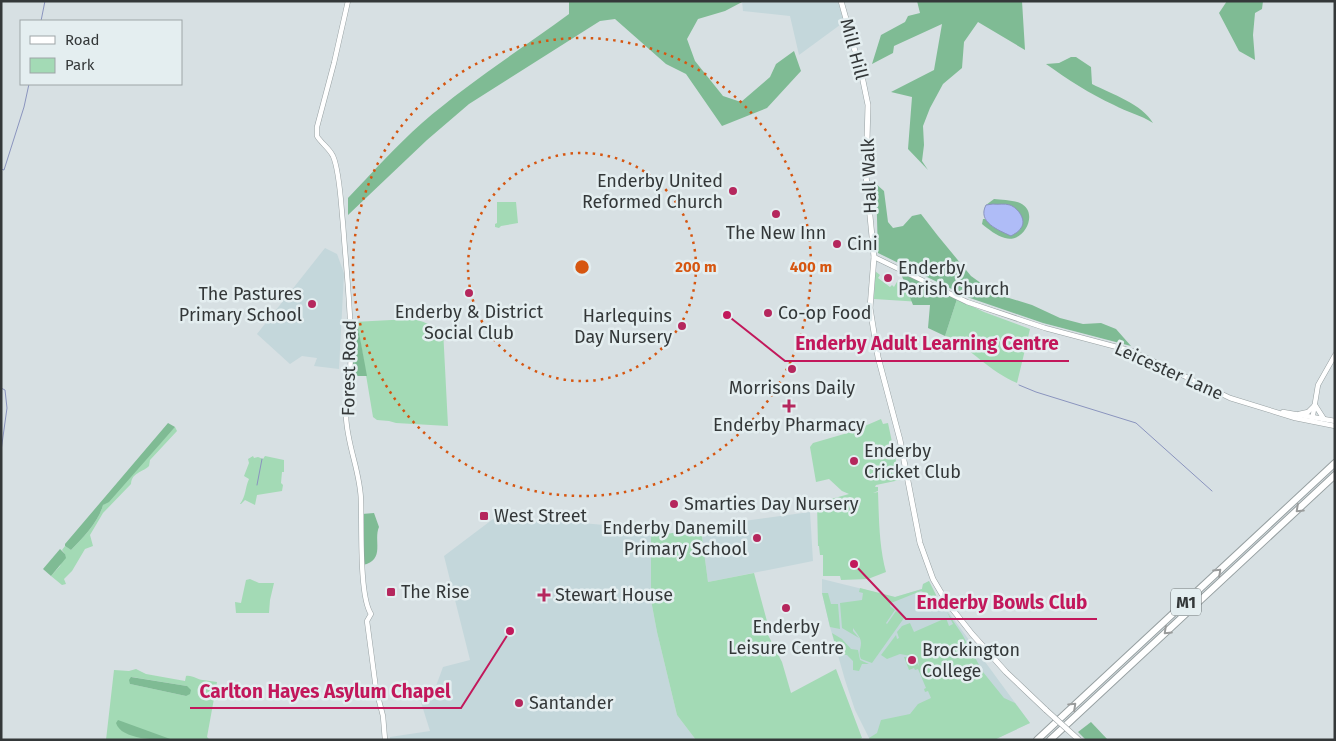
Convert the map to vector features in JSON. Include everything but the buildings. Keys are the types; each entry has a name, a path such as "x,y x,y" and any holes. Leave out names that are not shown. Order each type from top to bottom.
{"highway":[{"name":"M1","path":"1037,740 1335,464"},
{"name":"M1","path":"1050,740 1335,475"}],"main road":[{"name":"Mill Hill","path":"841,1 854,44 866,96"},
{"name":"Hall Walk","path":"866,96 868,127 866,175 874,256 870,308 878,357 900,440 916,529 924,556 944,596 972,634 1006,672 1079,740"}],"street":[{"name":"Forest Road","path":"348,1 317,127 317,136 333,155 342,214 351,328 351,364 346,416 361,494 362,554 366,604 370,614 367,621 376,689 383,716 385,740"},
{"name":"Leicester Lane","path":"874,256 967,302 1045,328 1132,351 1230,398 1296,418 1324,419 1335,422"},
{"path":"1312,420 1320,381 1335,355"},
{"path":"1296,414 1308,412 1315,405"},
{"path":"1315,405 1324,419"},
{"name":"Leicester Lane","path":"1269,410 1296,414 1335,426"}],"shaded area":[{"path":"742,1 838,1 844,22 799,55 790,16 743,11"},
{"name":"The Pastures Primary School","path":"325,248 337,254 344,273 339,369 314,366 317,358 302,356 290,364 257,334"},
{"name":"Enderby Danemill Primary School","path":"810,512 813,561 708,582 701,529 729,523"},
{"name":"Santander","path":"493,519 560,521 604,525 651,536 651,600 657,632 677,715 696,740 390,740 390,737 430,731 419,696 436,686 443,667 470,660 444,556"},
{"name":"Brockington College","path":"822,579 895,597 922,589 923,584 929,581 936,595 1030,723 994,740 870,740 855,710 845,680 822,593"}],"green space":[{"path":"569,1 744,1 725,11 698,19 687,39 695,61 723,96 741,102 770,77 776,64 794,51 801,71 767,108 722,126 686,74 666,64 615,19 600,21 469,104 427,140 348,215 348,198 403,141 457,94 569,14"},
{"path":"917,1 1022,1 1025,50 978,22 964,42 962,68 943,84 923,126 924,145 922,161 928,170 908,149 912,97 891,92 934,70 942,24 894,46 893,53 872,64 881,35 905,22 908,16 920,13"},
{"path":"1227,1 1263,1 1262,9 1255,13 1253,35 1255,60 1239,51 1219,13"},
{"path":"1071,57 1076,57 1091,67 1092,84 1142,110 1153,123 1096,96 1046,64 1059,63"},
{"path":"876,184 884,191 888,222 893,228 903,226 912,216 921,214 971,276 996,294 1032,305 1060,318 1083,324 1101,323 1116,329 1131,346 1043,323 970,298 878,253"},
{"path":"994,199 1017,202 1026,207 1029,213 1029,220 1023,232 1018,236 1012,239 1002,237 982,224 983,219 988,222 1003,204 986,205"},
{"path":"497,202 516,202 518,223 499,228 495,227 497,223"},
{"path":"875,271 880,275 878,278 890,287 892,285 894,287 898,280 906,282 921,302 874,299"},
{"path":"900,271 957,299 945,336 928,328 930,305 913,305"},
{"path":"957,299 984,312 1030,329 1017,383 998,373 945,336"},
{"path":"411,319 443,329 448,426 396,423 377,420 373,417 358,327 353,322"},
{"path":"351,322 358,327 367,376 350,376"},
{"path":"881,419 883,424 888,423 900,480 876,485 875,487 878,487 878,491 873,493 878,492 881,542 886,572 868,579 841,580 840,576 823,576 823,555 820,555 818,546 817,503 849,494 842,491 829,479 816,482 810,447 813,443 851,432"},
{"path":"168,423 175,427 109,502 103,505 98,517 85,535 71,550 65,546 65,544"},
{"path":"175,427 177,431 150,460 149,466 133,477 131,484 103,513 90,535 93,546 85,549 72,571 64,579 66,584 62,585 51,576 60,566 65,554 62,550 65,546 71,550 90,529 103,505"},
{"path":"253,456 254,458 263,459 265,456 284,460 284,472 282,472 281,483 283,485 282,491 257,495 255,505 245,500 240,504 249,479 244,476 249,463 248,459"},
{"path":"374,513 379,527 377,554 374,559 363,565 362,514"},
{"path":"701,529 708,582 754,573 768,625 767,633 782,662 791,693 836,669 862,738 858,740 696,740 677,715 657,632 651,600 651,536"},
{"path":"60,549 66,558 51,576 43,569"},
{"path":"250,579 259,583 274,583 269,613 236,613 235,602 241,603 246,580"},
{"path":"929,581 936,595 934,598 921,591 891,603 890,606 895,610 886,623 896,611 904,616 904,618 872,663 861,659 861,641 859,637 853,628 853,631 859,638 842,628 840,603 862,600 863,593 859,592 860,588 895,597 922,589 923,584"},
{"path":"822,593 828,593 831,604 838,604 840,629 830,627"},
{"path":"947,612 962,634 983,672 1004,698 1015,703 1030,723 994,740 870,740 869,738 877,733 881,720 910,714 918,704 931,698 928,691 925,692 924,689 926,688 918,669 909,670 904,657 914,658 919,666 917,657 900,654 887,659 881,655 896,635 897,639 899,638 897,632 902,626 910,623 914,632 946,618 949,626 953,624"},
{"path":"832,633 842,639 851,649 858,650 860,660 869,664 862,664 859,671 853,670 853,661 847,655 838,654"},
{"path":"136,669 146,674 185,681 186,676 188,676 217,682 207,737 210,740 106,740 114,670 129,671","holes":["132,677 187,686 186,696 130,684"]},
{"path":"131,677 187,686 191,690 190,694 186,696 130,684 129,680"},
{"path":"118,720 173,740 132,736 119,729 116,723"},
{"path":"1091,722 1108,740 1086,740 1078,732"}],"water":[{"path":"1008,204 1016,209 1023,221 1019,231 1011,236 990,225 984,216 984,211 986,205"}],"waterway":[{"path":"41,20 45,1"},
{"path":"1,169 4,170 24,107 29,85"},
{"path":"1019,385 1136,423 1212,491"},
{"path":"1,388 5,390 7,408 1,451"},
{"path":"257,485 262,459"}],"place":[{"name":"Enderby United Reformed Church","path":"733,191"},
{"name":"The New Inn","path":"776,214"},
{"name":"Cini","path":"837,244"},
{"name":"Enderby Parish Church","path":"888,278"},
{"name":"Enderby & District Social Club","path":"469,293"},
{"name":"The Pastures Primary School","path":"312,304"},
{"name":"Co-op Food","path":"768,313"},
{"name":"Enderby Adult Learning Centre","path":"727,315"},
{"name":"Harlequins Day Nursery","path":"682,326"},
{"name":"Morrisons Daily","path":"792,369"},
{"name":"Enderby Pharmacy","path":"789,406"},
{"name":"Enderby Cricket Club","path":"854,461"},
{"name":"Smarties Day Nursery","path":"674,504"},
{"name":"West Street","path":"484,516"},
{"name":"Enderby Danemill Primary School","path":"757,538"},
{"name":"Enderby Bowls Club","path":"854,564"},
{"name":"The Rise","path":"391,592"},
{"name":"Stewart House","path":"544,595"},
{"name":"Enderby Leisure Centre","path":"786,608"},
{"name":"Carlton Hayes Asylum Chapel","path":"510,631"},
{"name":"Brockington College","path":"912,660"},
{"name":"Santander","path":"519,703"}]}
